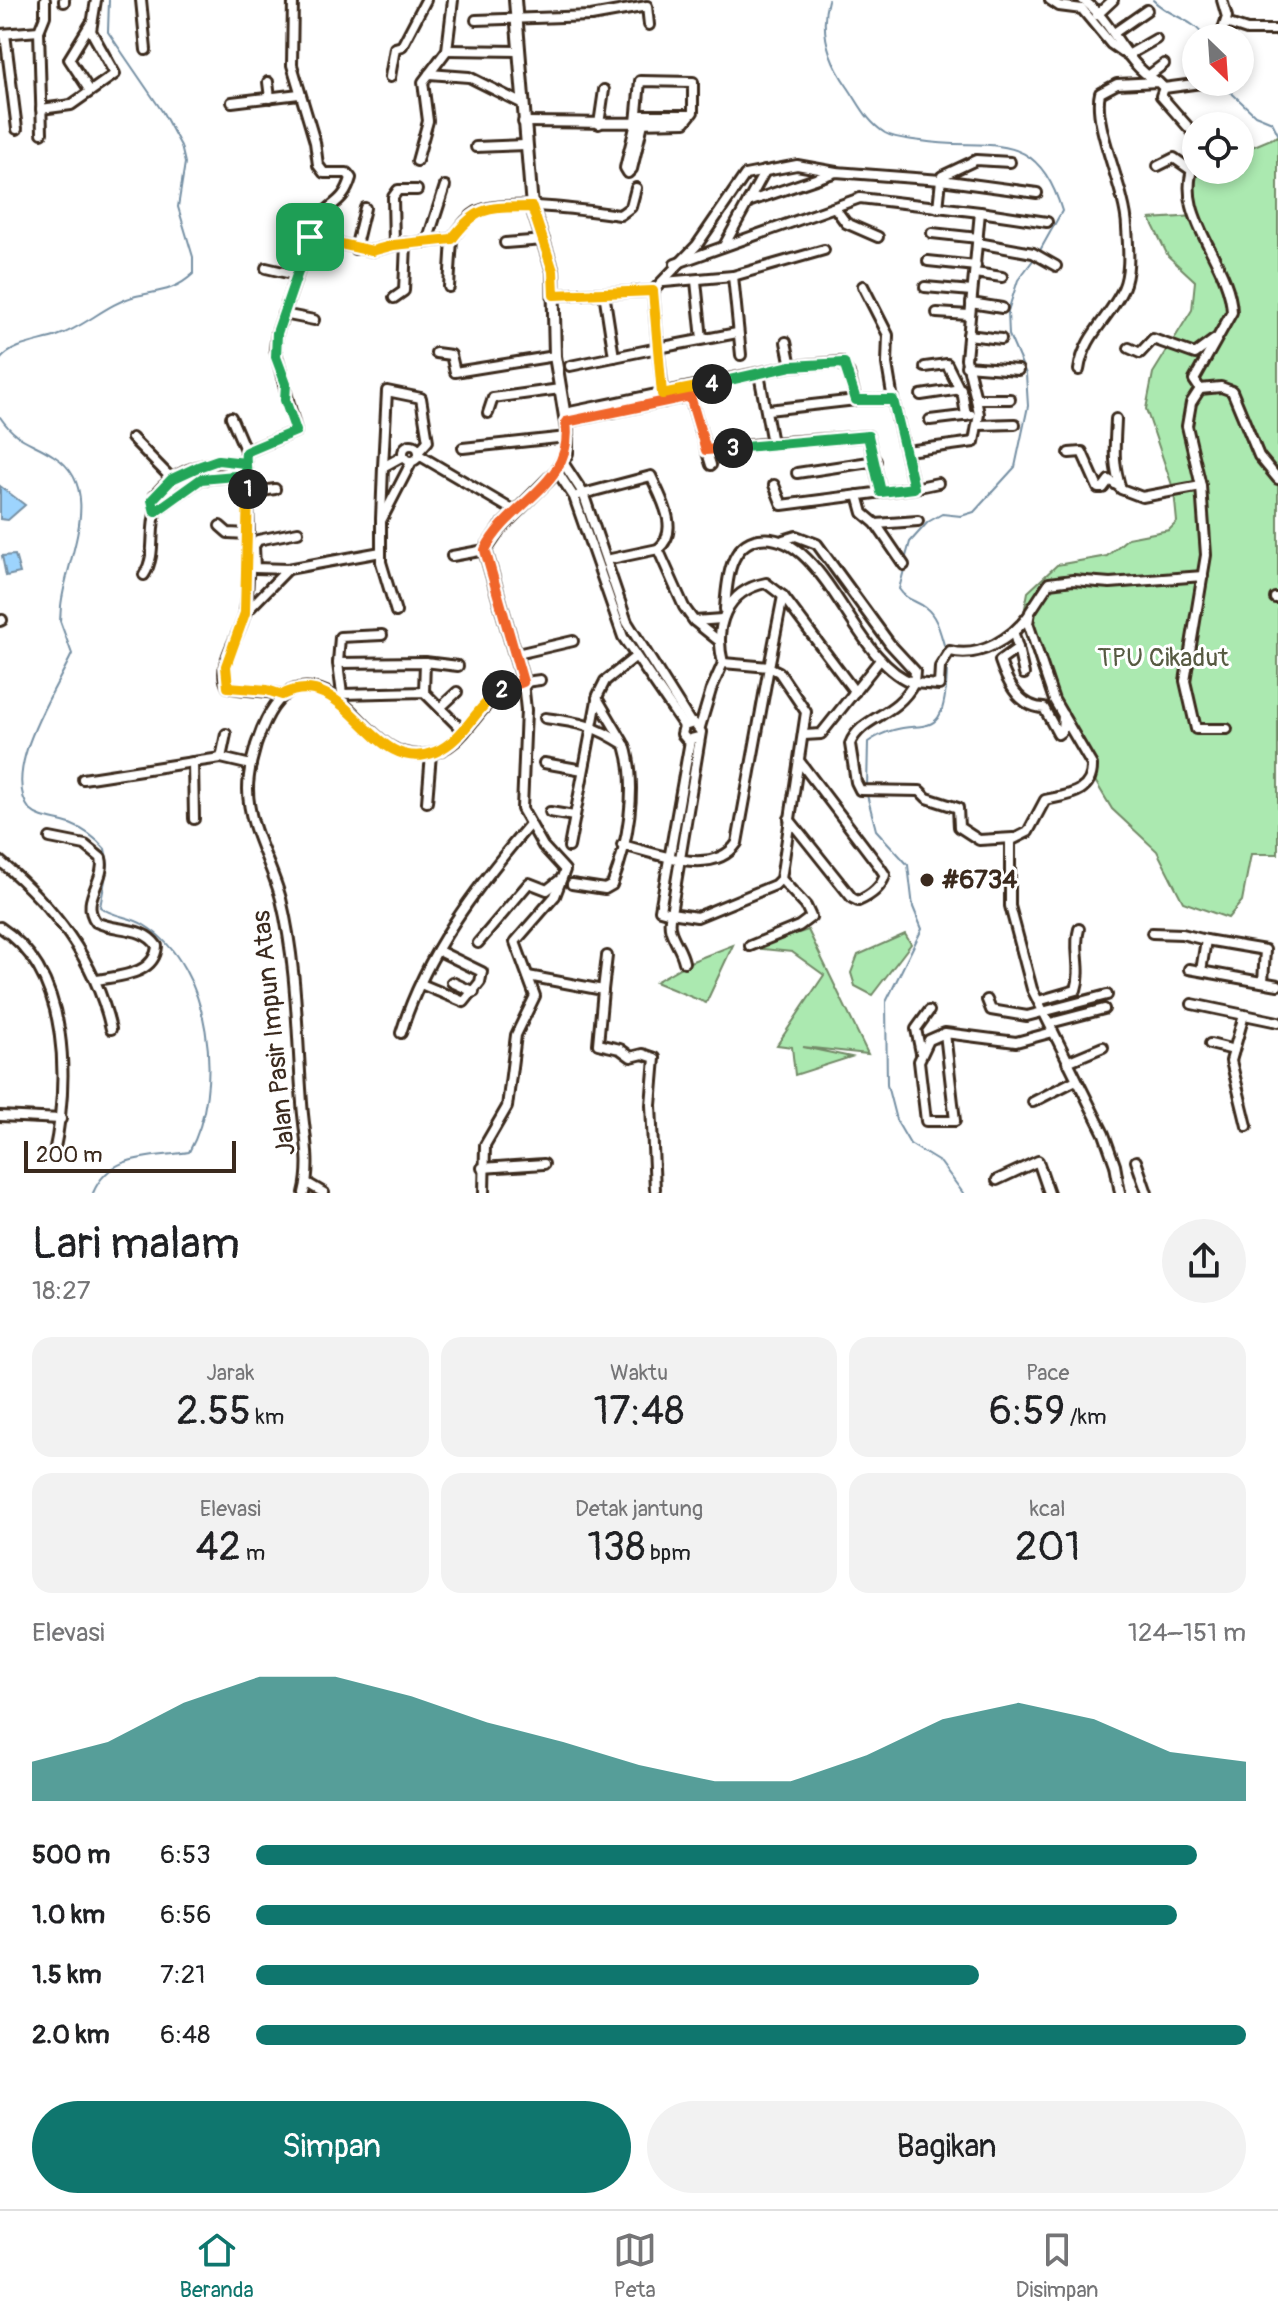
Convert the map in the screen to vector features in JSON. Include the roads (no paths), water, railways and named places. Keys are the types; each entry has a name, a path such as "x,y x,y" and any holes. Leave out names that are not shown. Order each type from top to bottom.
{"street":[{"path":"42,133 39,31 45,16 45,0"},
{"path":"90,91 69,59 91,23 96,0"},
{"path":"141,0 146,50"},
{"path":"246,452 296,431 285,400 286,384 276,357 277,333 310,237 323,212 346,196 351,178 347,173 331,174 321,170 291,60 293,0"},
{"path":"390,77 395,48 402,46 426,0"},
{"path":"417,161 428,121 423,82 447,50 453,0"},
{"path":"484,1193 482,1168 489,1133 507,1107 516,1035 533,1002 516,939 555,896 565,875 565,865 547,850 522,809 526,710 523,682 485,550 490,539 559,466 567,437 555,356 553,271 532,207 521,103 515,0"},
{"path":"1050,0 1059,6 1082,9 1111,44 1128,55"},
{"path":"1083,0 1114,33 1138,71 1161,85"},
{"path":"1097,15 1113,0"},
{"path":"1223,0 1226,23 1247,30 1278,30"},
{"path":"476,20 591,16 647,6 649,25"},
{"path":"1114,33 1147,10"},
{"path":"41,109 67,107 116,73 96,44 91,23"},
{"path":"17,129 3,34 39,31"},
{"path":"1128,55 1156,39"},
{"path":"447,50 518,51"},
{"path":"1148,76 1164,64"},
{"path":"429,74 469,77 521,103"},
{"path":"523,122 599,124 640,119 685,122 693,112 693,82 643,79 639,83 640,119 632,169 628,173 625,168 640,119"},
{"path":"268,82 270,98"},
{"path":"1079,370 1093,331 1122,290 1127,270 1127,223 1102,127 1100,93 1117,84 1182,84"},
{"path":"1161,85 1162,99 1182,121"},
{"path":"599,124 604,90"},
{"path":"232,102 299,94"},
{"path":"476,147 525,145"},
{"path":"1158,166 1174,158 1182,164"},
{"path":"938,208 942,176 969,161 1010,162"},
{"path":"554,295 653,291 664,282 675,264 697,245 745,175 797,165 836,172 941,180 1037,193"},
{"path":"725,244 765,171"},
{"path":"748,202 836,172"},
{"path":"1192,184 1195,216 1232,305 1195,375 1200,389"},
{"path":"427,242 445,186"},
{"path":"449,287 452,239 474,213 487,208 532,207 620,215 631,207 636,188"},
{"path":"394,245 393,197 398,190 417,190"},
{"path":"675,264 864,198 1047,222"},
{"path":"355,249 365,208"},
{"path":"835,208 846,223 878,237"},
{"path":"907,451 970,444 976,438 979,414 966,366 980,212"},
{"path":"932,233 1033,253 1052,265"},
{"path":"310,237 372,251 406,243 452,239"},
{"path":"505,243 544,240"},
{"path":"394,298 404,291 406,243"},
{"path":"664,282 733,276 824,250"},
{"path":"928,261 1002,277"},
{"path":"266,268 296,275"},
{"path":"733,276 741,355"},
{"path":"696,281 702,339"},
{"path":"863,286 888,335 887,364 893,400 914,488"},
{"path":"925,287 972,291"},
{"path":"653,291 663,398"},
{"path":"605,299 614,357"},
{"path":"971,303 1002,308"},
{"path":"937,313 969,315"},
{"path":"283,314 314,320"},
{"path":"570,366 737,333"},
{"path":"968,335 1001,339"},
{"path":"1129,348 1140,353 1153,339 1195,354 1217,337"},
{"path":"786,342 791,366"},
{"path":"436,353 451,355 455,372 555,356"},
{"path":"925,367 944,362 961,389 966,416"},
{"path":"566,417 689,393 791,366 844,363 856,400"},
{"path":"966,366 1018,370"},
{"path":"759,374 772,443"},
{"path":"1200,389 1221,387 1232,391 1259,456 1278,479"},
{"path":"488,413 493,398 560,389"},
{"path":"921,395 961,389"},
{"path":"1200,389 1191,403 1187,426 1201,486 1206,555 1185,681 1196,729 1227,729"},
{"path":"381,521 413,456 428,441 421,398 387,391 383,467 381,521 381,552 383,574 396,612"},
{"path":"689,393 711,465"},
{"path":"976,399 1010,399"},
{"path":"768,410 856,400 893,400"},
{"path":"930,420 979,414"},
{"path":"231,417 246,452 248,534 245,613 226,666 225,682 228,687 243,691 267,690 282,695 300,688 324,691 393,749 408,754 431,754 464,732 493,696 523,682 540,680"},
{"path":"1116,419 1118,435 1112,463 1121,489"},
{"path":"979,425 1015,424"},
{"path":"706,450 868,436 881,492"},
{"path":"463,448 567,437"},
{"path":"132,438 172,479"},
{"path":"1069,453 1082,452 1098,488 1103,488 1109,480 1121,489 1142,497 1201,486"},
{"path":"383,467 413,456 516,512"},
{"path":"144,575 154,556 155,495 172,479 218,460 245,463"},
{"path":"797,473 876,461"},
{"path":"559,466 579,495 631,629 687,724 684,738 697,735"},
{"path":"155,512 201,479 247,475"},
{"path":"579,495 651,476 671,532 668,541 658,549 603,560"},
{"path":"774,485 782,505 938,483"},
{"path":"248,493 275,489"},
{"path":"858,495 863,513 876,524 888,547 904,565"},
{"path":"876,524 918,521"},
{"path":"220,526 228,533 248,534"},
{"path":"298,532 260,538 254,546 255,568 288,569 381,552"},
{"path":"684,962 681,948 670,934 675,857 697,735 723,663 720,642 722,619 738,549 748,541 783,540 796,536 817,544 890,644 915,671 914,683 899,704 862,726 851,740 858,787 865,791 899,788 920,791 927,798 958,808 959,827 974,838 1013,838 1028,832 1045,800 1076,793 1088,783 1092,765 1054,700 1029,630 1030,612"},
{"path":"783,540 807,559 880,660 900,678 914,683 939,685 947,653 967,654 1014,634 1049,583 1073,580 1110,583 1203,576"},
{"path":"658,549 694,621 720,642"},
{"path":"452,556 485,550"},
{"path":"603,560 615,615 635,657 697,735"},
{"path":"245,613 288,569"},
{"path":"725,609 731,601 759,584 774,586 855,692"},
{"path":"622,845 675,857 718,861 730,854 737,843 783,596"},
{"path":"694,621 722,619"},
{"path":"1014,634 1024,674"},
{"path":"382,635 340,637 338,663 342,694 424,692 464,732"},
{"path":"517,654 573,641"},
{"path":"1018,648 1000,661 1016,693 1033,708 1044,708 1058,734 1062,731 1063,714"},
{"path":"569,847 597,698 605,681 635,657"},
{"path":"804,735 821,734 880,660"},
{"path":"338,663 425,662 458,666"},
{"path":"424,692 425,662"},
{"path":"671,913 697,917 775,885 781,879 804,735 804,707 779,672 769,667 723,663"},
{"path":"441,707 457,692"},
{"name":"Jalan Pasir Impun Atas","path":"282,695 262,728 251,765 248,791 253,825 279,891 288,927 307,1141 307,1183 304,1193"},
{"path":"572,884 610,888 622,845 632,786 632,768 625,745 597,698"},
{"path":"545,718 591,725 625,745"},
{"path":"221,758 226,734"},
{"path":"427,802 431,754"},
{"path":"83,779 221,758 251,765"},
{"path":"193,762 194,819"},
{"path":"789,819 852,898 858,901 867,898 883,881 885,875 879,866 800,762"},
{"path":"544,763 583,770"},
{"path":"550,812 574,816"},
{"path":"401,1033 421,984 479,885 530,824"},
{"path":"50,838 85,845 101,858 102,870 91,896 92,918 101,925 149,937 157,946 153,961 142,969 97,980"},
{"path":"1013,838 1008,847 1010,906 1038,1001 1047,1013 1067,1062 1109,1146 1120,1193"},
{"path":"0,861 64,925 97,980 111,1029"},
{"path":"478,943 529,883 547,890 565,875"},
{"path":"750,946 799,926 811,917 806,906 781,879"},
{"path":"0,927 35,963 53,994 59,1034 61,1119 53,1158"},
{"path":"1038,1001 1076,990 1081,970 1075,940 1079,929"},
{"path":"1152,933 1182,934 1265,950 1263,982"},
{"path":"1201,971 1206,940"},
{"path":"421,984 464,1002 474,992 482,972 439,951"},
{"path":"607,956 598,1044 620,1049 631,1057 643,1054 656,1061 651,1105 655,1189"},
{"path":"1189,969 1278,985"},
{"path":"528,976 603,990"},
{"path":"452,982 474,992"},
{"path":"987,1000 991,1010 1027,1016 1107,995"},
{"path":"1192,1004 1278,1022"},
{"path":"921,1053 929,1040 945,1033 1016,1042 1104,1009"},
{"path":"929,1011 920,1020 918,1036 926,1121 955,1121 945,1033"},
{"path":"1244,1015 1231,1061 1247,1126"},
{"path":"918,1036 929,1040"},
{"path":"1210,1044 1234,1050"},
{"path":"1067,1062 1103,1047"},
{"path":"1033,1102 1076,1080"},
{"path":"0,1116 61,1119"},
{"path":"997,1180 1038,1161 1049,1193"},
{"path":"1136,1161 1147,1193"},
{"path":"482,1168 544,1164"},
{"path":"307,1183 324,1193"}],"water":[{"path":"0,486 25,505 8,520 0,519"},
{"path":"15,555 20,573 6,576 2,556"}],"waterway":[{"path":"0,360 12,350 67,332 125,300 173,287 193,274 193,257 178,207 185,163 181,146 162,111 108,32 109,0"},
{"path":"828,0 825,34 831,56 859,105 878,128 902,138 1007,148 1024,154 1039,165 1051,183 1062,211 1038,254"},
{"path":"1153,0 1190,24"},
{"path":"1235,96 1255,115 1272,122 1278,134"},
{"path":"905,560 910,542 928,522 942,514 961,516 974,512 1015,467 1028,406 1026,374 1009,335 1008,311 1018,280 1034,259"},
{"path":"0,417 19,437 54,456 69,470 78,487 80,505 79,525 64,587 60,621 72,654 33,732 22,775 22,794 34,813 80,828 105,849 108,864 100,907 144,925 167,944 185,969 198,998 206,1030 209,1063 207,1096 200,1126 189,1152 134,1159 121,1164 110,1170 93,1193"},
{"path":"905,566 899,589 930,612 946,651"},
{"path":"867,788 868,742 886,732 935,721 945,694 947,665"},
{"path":"867,795 876,830 908,865 913,907 922,929 886,1002 887,1085 896,1120 910,1144 941,1163 963,1193"}],"place":[{"name":"#6734","path":"927,880"}],"park label":[{"name":"TPU Cikadut","path":"1163,658"}]}
